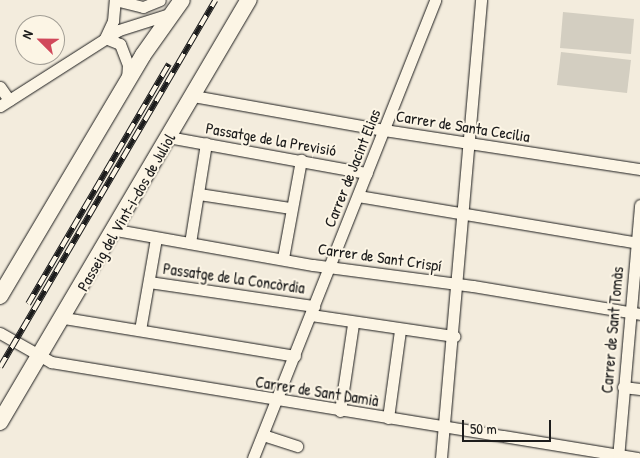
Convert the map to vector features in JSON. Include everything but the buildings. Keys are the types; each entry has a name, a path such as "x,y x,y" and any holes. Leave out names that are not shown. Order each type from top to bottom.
{"street":[{"path":"105,38 113,21 115,0 143,7 160,0"},
{"name":"Passeig del Vint-i-dos de Juliol","path":"0,422 40,357 52,332 64,318 168,137 250,0"},
{"name":"Carrer de Jacint Elias","path":"253,458 295,356 434,0"},
{"path":"442,458 459,284 481,0"},
{"path":"0,87 4,103 105,38 178,7"},
{"path":"0,296 127,83 178,7"},
{"path":"105,38 120,44 126,54 127,83"},
{"name":"Carrer de Santa Cecilia","path":"193,96 384,130 640,169"},
{"name":"Passatge de la Previsió","path":"168,137 367,172"},
{"path":"190,243 200,194 206,143"},
{"path":"283,258 301,160"},
{"path":"200,194 291,208"},
{"path":"358,196 638,242"},
{"name":"Carrer de Sant Tomàs","path":"618,456 623,387 635,313 640,205"},
{"name":"Carrer de Sant Crispí","path":"116,230 283,258 329,268 459,284 635,313"},
{"path":"140,330 156,238"},
{"name":"Passatge de la Concòrdia","path":"149,282 312,311 353,324 454,336"},
{"path":"64,318 295,356"},
{"path":"340,411 353,324"},
{"path":"388,418 400,330"},
{"name":"Carrer de Sant Damià","path":"0,333 40,357 61,364 276,401 637,458"},
{"path":"623,387 640,389"},
{"path":"263,435 297,446"}],"shaded area":[{"path":"563,12 634,19 631,54 560,48"},
{"path":"561,52 631,60 627,93 557,85"}],"railway":[{"path":"0,367 215,0"},
{"path":"28,304 169,64"}]}
